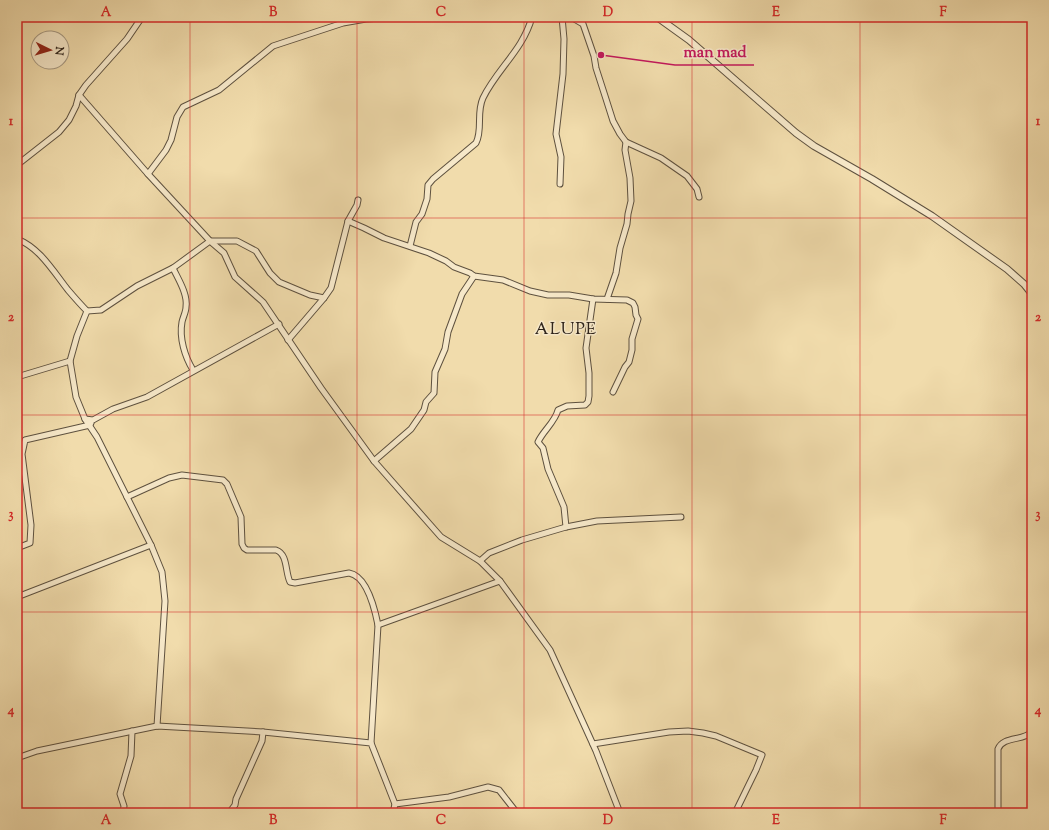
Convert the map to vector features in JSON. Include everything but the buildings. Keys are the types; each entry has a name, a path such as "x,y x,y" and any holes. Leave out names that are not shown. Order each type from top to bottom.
{"street":[{"path":"17,165 59,132 69,120 76,106 79,95 86,84 127,39 142,17"},
{"path":"148,174 166,150 171,140 177,117 183,107 220,90 273,46 362,18 397,17"},
{"path":"410,246 416,222 422,214 427,199 428,185 433,178 476,143 479,137 479,111 482,100 490,85 521,44 532,17"},
{"path":"560,184 562,163 556,134 563,74 564,39 562,17"},
{"path":"571,17 583,24 613,121 620,134 626,142 661,158 687,176 697,189 699,198"},
{"path":"657,17 689,40 796,133 814,146 872,179 932,216 1007,270 1024,284 1032,294"},
{"path":"79,95 148,174 210,241 224,253 235,277 263,302 279,324 288,340 374,461 441,537 480,560 500,581 550,650 593,744 620,813"},
{"path":"607,299 616,273 620,248 627,224 631,192 625,150 626,142"},
{"path":"288,340 331,288 348,221 357,205 358,200"},
{"path":"348,221 384,238 429,253 474,276 504,280 530,291 548,295 592,299 627,300 633,303 638,319 632,339 632,350 629,362 613,392"},
{"path":"17,239 24,242 44,258 69,291 87,311"},
{"path":"87,311 101,310 137,286 173,268 210,241 237,241 256,252 270,273 279,282 310,295 324,298"},
{"path":"173,268 186,299 186,307 181,330 186,356 193,370"},
{"path":"374,461 411,429 424,410 426,402 434,393 435,372 445,349 448,332 462,294 474,276"},
{"path":"566,527 564,507 548,469 543,448 538,442 556,416 558,410 566,406 585,405 588,402 589,381 586,348 592,299"},
{"path":"87,311 77,336 70,361 76,397 85,419 91,423 98,437 151,545 162,572 165,601 157,726"},
{"path":"17,548 30,543 31,525 22,454 25,440 91,423 113,409 147,397 193,370 279,324"},
{"path":"17,377 70,361"},
{"path":"127,497 169,478 182,475 223,480 227,484 241,517 242,544 244,548 247,550 281,551 284,555 290,582 295,583 349,573 354,574 359,578 375,609 378,625 372,743 395,804 393,813"},
{"path":"480,560 489,553 515,542 566,527 597,521 681,517"},
{"path":"17,597 151,545"},
{"path":"378,625 500,581"},
{"path":"17,758 37,751 157,726 263,732 372,743"},
{"path":"123,813 124,806 120,794 131,756 132,731"},
{"path":"593,744 669,732 688,731 716,736 762,755 735,813"},
{"path":"229,813 235,805 236,799 262,741 263,732"},
{"path":"998,813 998,749 1003,741 1024,736 1032,732"},
{"path":"395,804 449,797 488,787 499,790 517,813"}],"place":[{"name":"man mad","path":"601,55"}],"district":[{"name":"ALUPE","path":"566,328"}]}
